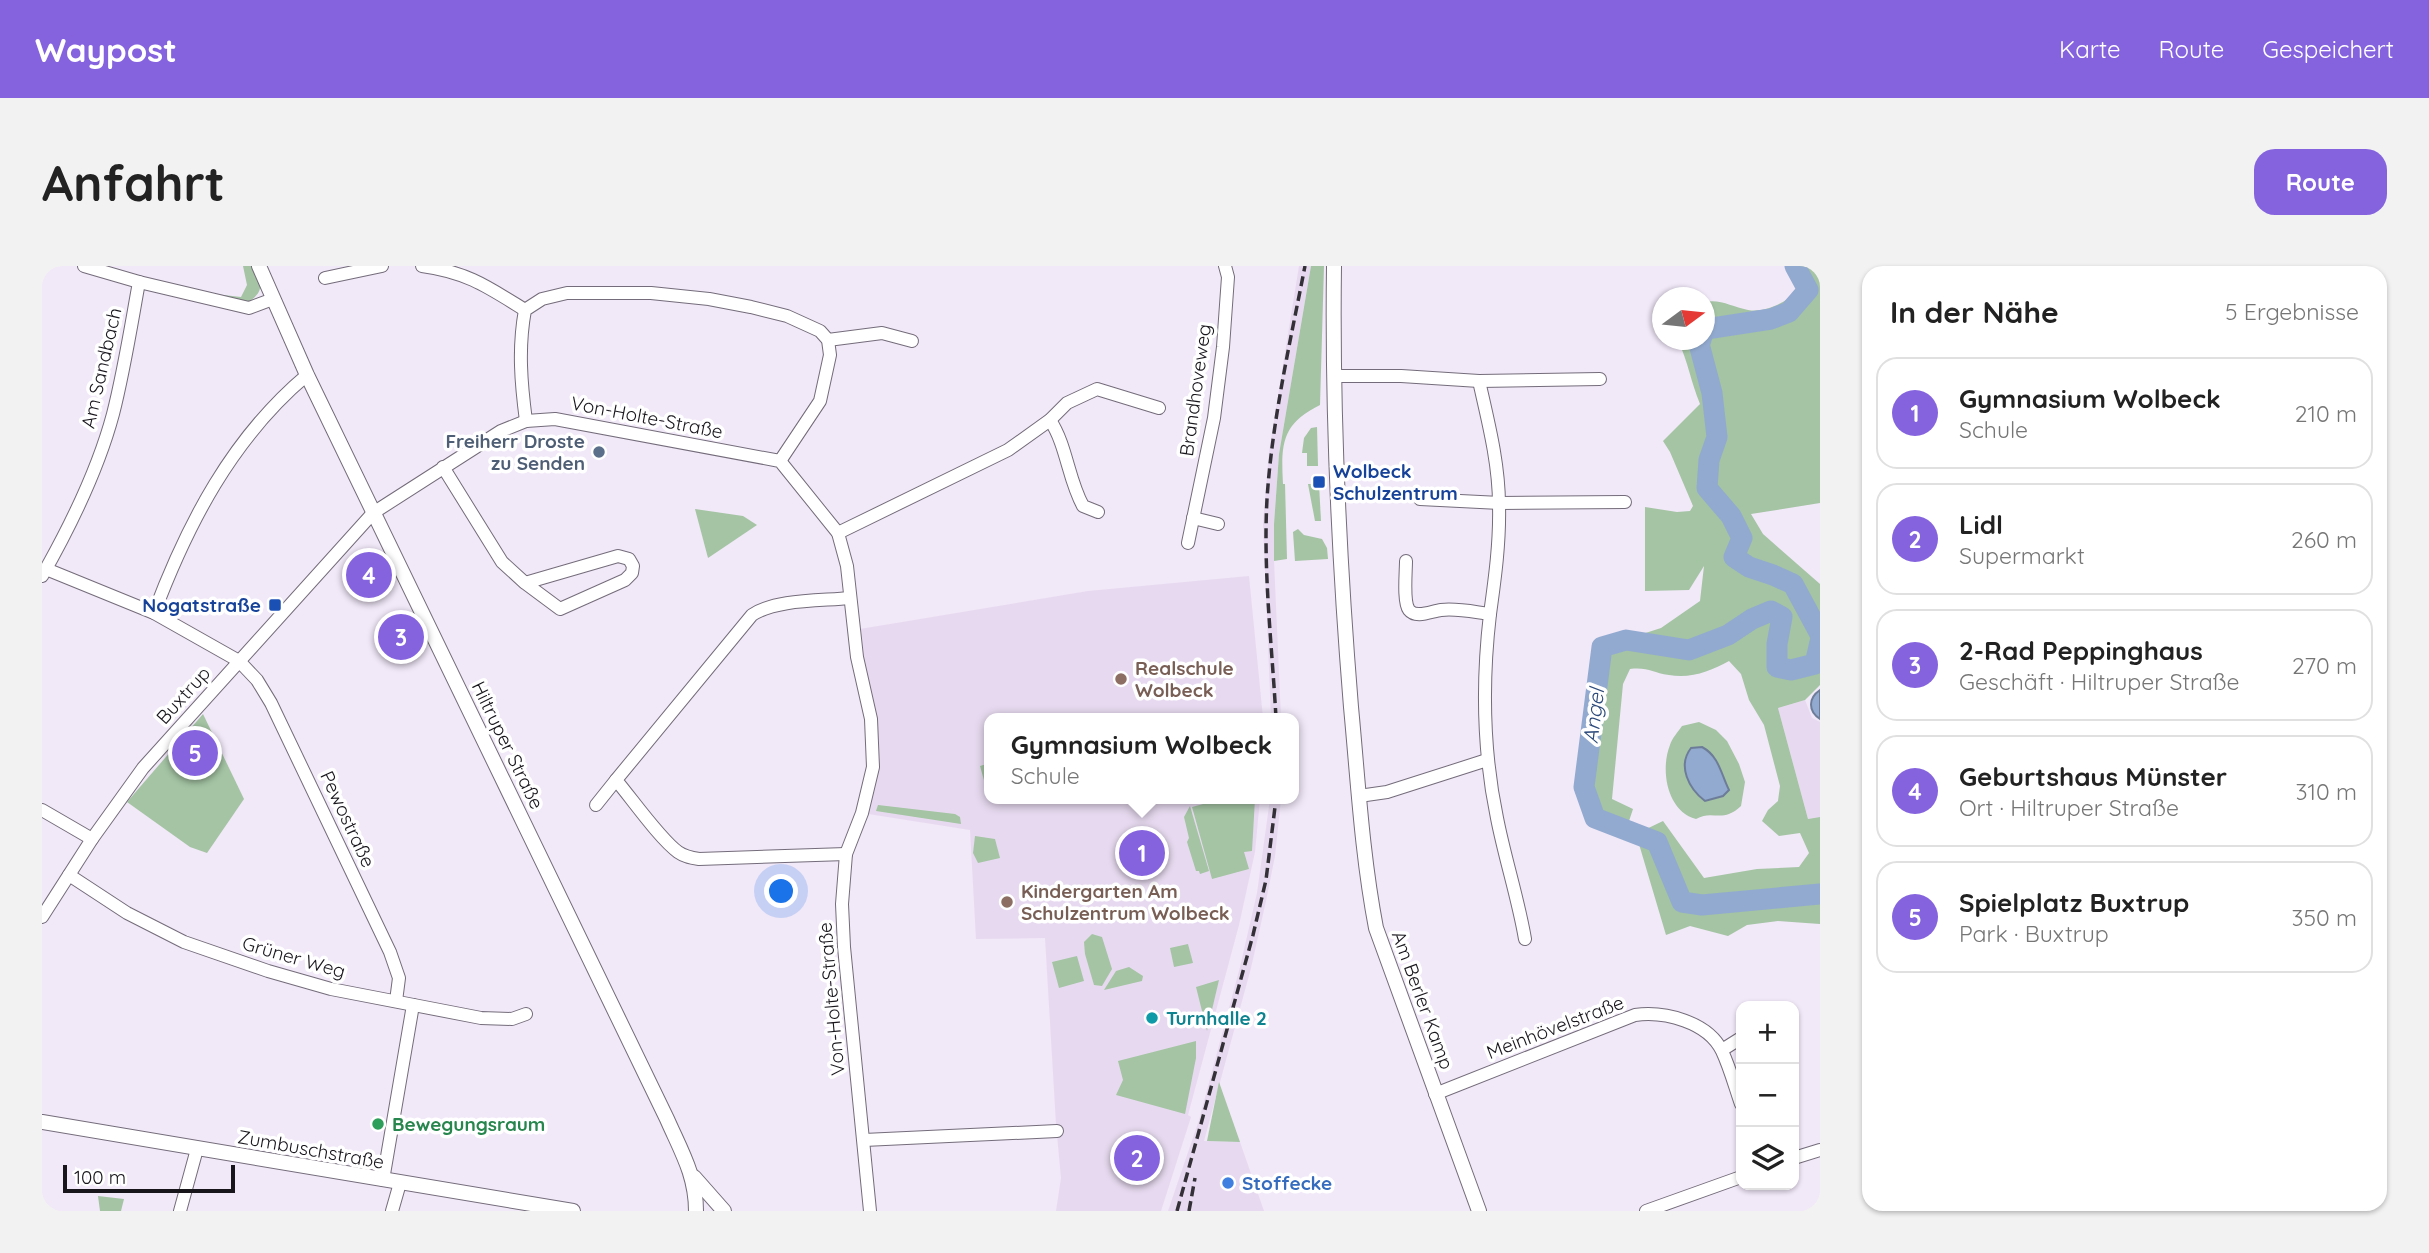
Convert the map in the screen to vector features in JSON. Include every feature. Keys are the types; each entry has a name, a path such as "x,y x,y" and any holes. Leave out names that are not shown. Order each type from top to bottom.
{"street":[{"path":"84,266 249,308 273,299"},
{"name":"Hiltruper Straße","path":"260,266 307,375 693,1176 696,1191 695,1211"},
{"path":"325,278 382,266"},
{"path":"422,266 460,273 477,280 526,310"},
{"name":"Brandhoveweg","path":"1188,543 1214,418 1228,277 1225,266"},
{"name":"Am Berler Kamp","path":"1334,266 1334,376 1340,561 1367,875 1376,928 1479,1211"},
{"name":"Am Sandbach","path":"44,572 69,527 94,471 113,415 139,282"},
{"path":"526,421 519,363 520,336 526,310 542,299 567,293 609,291 709,299 787,316 820,331 828,340 830,355 820,401 780,461"},
{"path":"828,340 882,333 912,341"},
{"path":"154,613 185,536 234,453 283,396 307,375"},
{"path":"1334,376 1401,376 1479,381 1600,380"},
{"path":"1479,381 1493,442 1500,503 1484,685 1488,760 1496,816 1525,939"},
{"path":"838,533 1008,450 1050,420 1067,403 1097,389 1159,408"},
{"name":"Von-Holte-Straße","path":"373,513 501,430 526,421 555,419 780,461 838,533 848,566 857,657 871,719 873,767 862,813 846,854 842,904 870,1211"},
{"path":"1050,420 1056,430 1075,493 1083,506 1098,512"},
{"path":"443,467 500,559 525,583 560,609 625,580 632,573 633,566 629,559 618,556 525,583"},
{"path":"1420,499 1500,503 1625,502"},
{"name":"Buxtrup","path":"42,918 92,839 143,768 373,513"},
{"path":"1193,519 1218,524"},
{"path":"1406,561 1407,601 1409,610 1414,614 1446,609 1490,614"},
{"path":"44,572 154,613 239,661"},
{"path":"596,805 752,615 762,608 777,605 850,598"},
{"name":"Pewostraße","path":"239,661 257,680 271,703 390,952 399,978 396,1001"},
{"path":"1359,796 1387,792 1488,760"},
{"path":"617,780 666,840 687,857 699,859 846,854"},
{"path":"42,810 92,839"},
{"name":"Grüner Weg","path":"69,875 127,913 184,942 268,971 331,989 497,1020 526,1014"},
{"path":"383,1180 413,1005"},
{"name":"Meinhövelstraße","path":"1436,1094 1636,1015 1670,1015 1705,1033 1722,1050"},
{"path":"1736,1041 1722,1050 1736,1090"},
{"name":"Zumbuschstraße","path":"42,1122 573,1211"},
{"path":"864,1140 1057,1131"},
{"path":"180,1211 197,1149"},
{"path":"1799,1156 1820,1150"},
{"path":"693,1176 724,1211"},
{"path":"1646,1211 1736,1179"},
{"path":"392,1211 400,1183"}],"shaded area":[{"path":"1299,266 1311,266 1279,454 1274,524 1281,713 1271,713 1263,523 1269,452"},
{"path":"1249,576 1263,713 984,713 984,804 1260,804 1255,852 1239,925 1188,1115 1191,1117 1161,1211 1056,1211 1061,1178 1045,938 976,939 970,830 862,813 873,767 854,630 1088,591"},
{"path":"1805,700 1812,718 1820,722 1820,817 1808,819 1778,708"},
{"path":"1269,804 1280,804 1275,856 1251,968 1204,1141 1240,1142 1264,1211 1168,1211 1199,1120 1257,893"}],"green space":[{"path":"243,266 253,266 260,283 257,294 247,303 214,298 215,294 241,297 247,285"},
{"path":"1311,266 1324,266 1320,405 1297,420 1286,437 1282,470 1285,484 1287,559 1274,561 1279,454"},
{"path":"1794,266 1820,266 1820,503 1751,514 1763,534 1820,584 1820,685 1805,700 1778,708 1808,819 1820,817 1820,924 1778,921 1747,925 1728,936 1690,926 1666,935 1636,834 1663,821 1704,878 1757,869 1799,867 1809,853 1800,833 1779,836 1762,821 1768,810 1778,801 1780,786 1764,725 1749,700 1741,674 1729,661 1708,671 1685,676 1630,669 1623,684 1612,799 1633,809 1626,830 1595,818 1584,787 1602,647 1661,628 1700,601 1704,566 1689,590 1645,591 1645,507 1677,512 1690,511 1693,506 1663,441 1700,404 1682,350 1715,350 1715,301 1755,310 1775,306 1799,291"},
{"path":"1317,427 1318,466 1307,466 1307,453 1302,453 1304,438 1311,428"},
{"path":"1308,484 1319,484 1321,521 1315,521"},
{"path":"695,509 743,516 757,525 708,558"},
{"path":"1298,529 1304,535 1322,539 1327,548 1328,559 1295,561 1293,532"},
{"path":"203,714 244,799 207,853 190,847 127,802"},
{"path":"1699,722 1716,730 1727,741 1745,782 1741,806 1734,811 1696,819 1686,815 1672,799 1666,777 1667,755 1672,740 1682,726","holes":["1702,747 1716,760 1729,789 1687,779"]},
{"path":"984,765 984,780 980,766"},
{"path":"1203,804 1255,804 1252,851 1244,852 1249,869 1212,879 1192,807"},
{"path":"878,805 955,814 960,817 961,824 876,811"},
{"path":"1190,806 1209,871 1200,874 1196,871 1187,842 1189,838 1184,817"},
{"path":"975,836 995,839 1000,858 978,863 973,853"},
{"path":"1092,934 1102,937 1112,969 1102,986 1094,985 1085,954 1084,942"},
{"path":"1188,944 1193,963 1174,967 1170,948"},
{"path":"1077,956 1084,981 1059,988 1052,962"},
{"path":"1129,967 1143,976 1142,981 1104,990 1116,971"},
{"path":"1219,980 1207,1031 1196,987"},
{"path":"1196,1041 1196,1058 1185,1114 1116,1095 1123,1080 1118,1061"},
{"path":"1219,1082 1240,1142 1207,1141"},
{"path":"98,1196 124,1199 121,1211 100,1211"}],"water":[{"path":"1820,690 1820,719 1813,712 1811,704 1813,697"},
{"path":"1702,747 1716,760 1729,790 1723,796 1705,801 1690,784 1685,770 1685,762 1691,748"}],"waterway":[{"name":"Angel","path":"1715,328 1771,319 1789,312 1808,290 1795,266"},
{"name":"Angel","path":"1701,350 1712,393 1717,437 1709,460 1707,488 1731,516 1742,538 1734,557 1749,567 1793,584 1820,634"},
{"name":"Angel","path":"1820,642 1815,664 1791,670 1777,667 1777,644 1782,617 1771,611 1752,619 1728,635 1689,650 1626,640 1602,647 1584,787 1595,818 1657,842 1682,902 1702,905 1820,894"}],"railway":[{"path":"1276,713 1267,581 1267,499 1277,411 1305,266"},
{"path":"1177,1211 1253,935 1266,880 1275,804"},
{"path":"1189,1211 1195,1178"}],"place":[{"name":"Freiherr Droste zu Senden","path":"599,452"},
{"name":"Wolbeck Schulzentrum","path":"1319,482"},
{"name":"Geburtshaus Münster","path":"369,575"},
{"name":"Nogatstraße","path":"275,605"},
{"name":"2-Rad Peppinghaus","path":"401,637"},
{"name":"Realschule Wolbeck","path":"1121,679"},
{"name":"Spielplatz Buxtrup","path":"195,753"},
{"name":"Gymnasium Wolbeck","path":"1142,853"},
{"name":"Kindergarten Am Schulzentrum Wolbeck","path":"1007,902"},
{"name":"Turnhalle 2","path":"1152,1018"},
{"name":"Bewegungsraum","path":"378,1124"},
{"name":"Lidl","path":"1137,1158"},
{"name":"Stoffecke","path":"1228,1183"}]}
